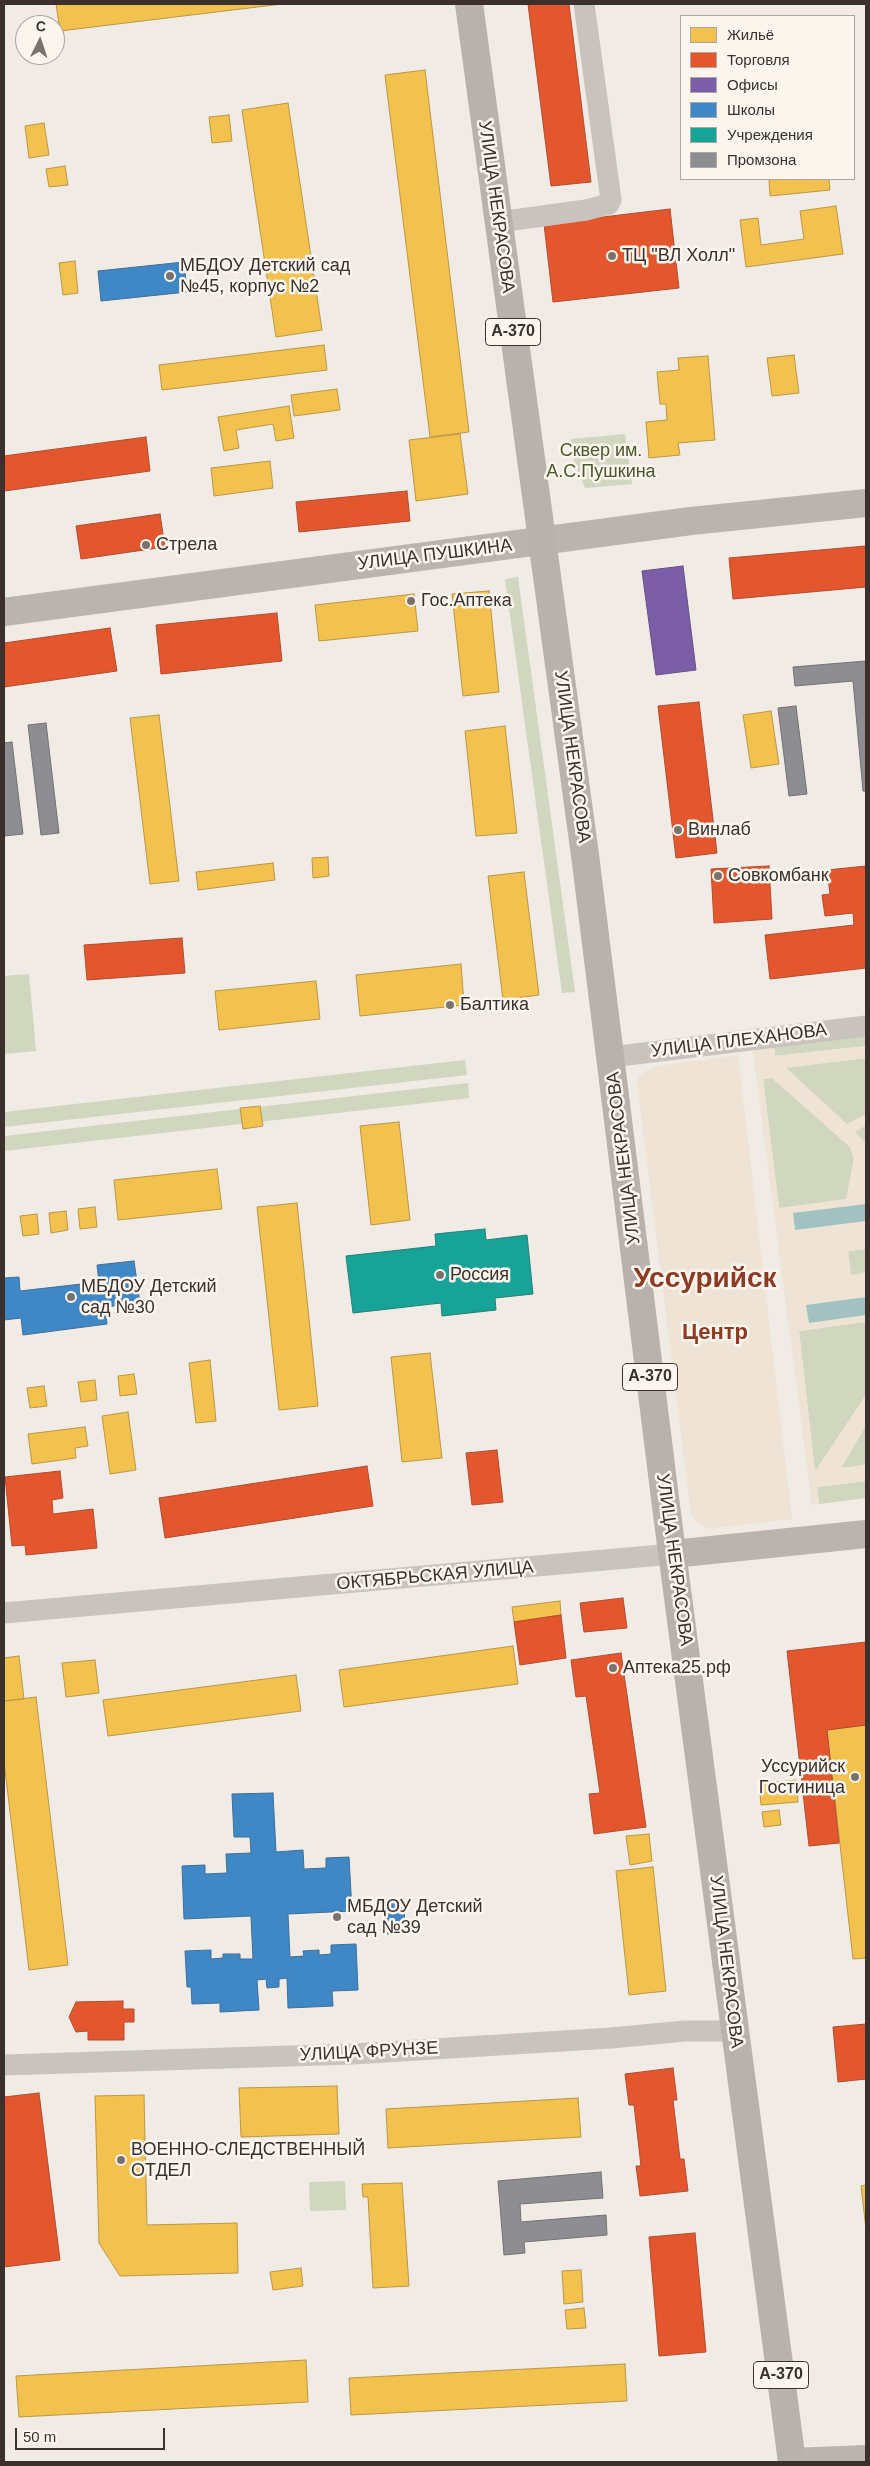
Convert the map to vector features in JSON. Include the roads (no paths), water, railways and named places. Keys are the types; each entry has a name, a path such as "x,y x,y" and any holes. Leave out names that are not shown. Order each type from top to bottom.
{"main road":[{"name":"УЛИЦА НЕКРАСОВА","path":"469,4 611,1057 734,2030 792,2462"},
{"name":"УЛИЦА ПУШКИНА","path":"4,612 691,521 866,503"},
{"name":"ОКТЯБРЬСКАЯ УЛИЦА","path":"673,1554 866,1534"},
{"path":"792,2462 866,2458"}],"street":[{"path":"499,222 586,210 609,204 611,200 584,4"},
{"name":"УЛИЦА ПЛЕХАНОВА","path":"611,1057 866,1026"},
{"name":"ОКТЯБРЬСКАЯ УЛИЦА","path":"4,1613 673,1554"},
{"name":"УЛИЦА ФРУНЗЕ","path":"4,2065 353,2054 611,2038 684,2031 734,2030"}],"water":[{"path":"866,1204 866,1221 795,1230 793,1213"},
{"path":"866,1297 866,1315 809,1323 806,1305"}],"place":[{"name":"ТЦ \"ВЛ Холл\"","path":"612,256"},
{"name":"МБДОУ Детский сад №45, корпус №2","path":"170,276"},
{"name":"Стрела","path":"146,545"},
{"name":"Гос.Аптека","path":"411,601"},
{"name":"Винлаб","path":"678,830"},
{"name":"Совкомбанк","path":"718,876"},
{"name":"Балтика","path":"450,1005"},
{"name":"Россия","path":"440,1275"},
{"name":"МБДОУ Детский сад №30","path":"71,1297"},
{"name":"Аптека25.рф","path":"613,1668"},
{"name":"Уссурийск Гостиница","path":"855,1777"},
{"name":"МБДОУ Детский сад №39","path":"337,1917"},
{"name":"ВОЕННО-СЛЕДСТВЕННЫЙ ОТДЕЛ","path":"121,2160"}],"district":[{"name":"Уссурийск","path":"705,1279"},
{"name":"Центр","path":"715,1333"}],"park label":[{"name":"Сквер им. А.С.Пушкина","path":"601,461"}]}
